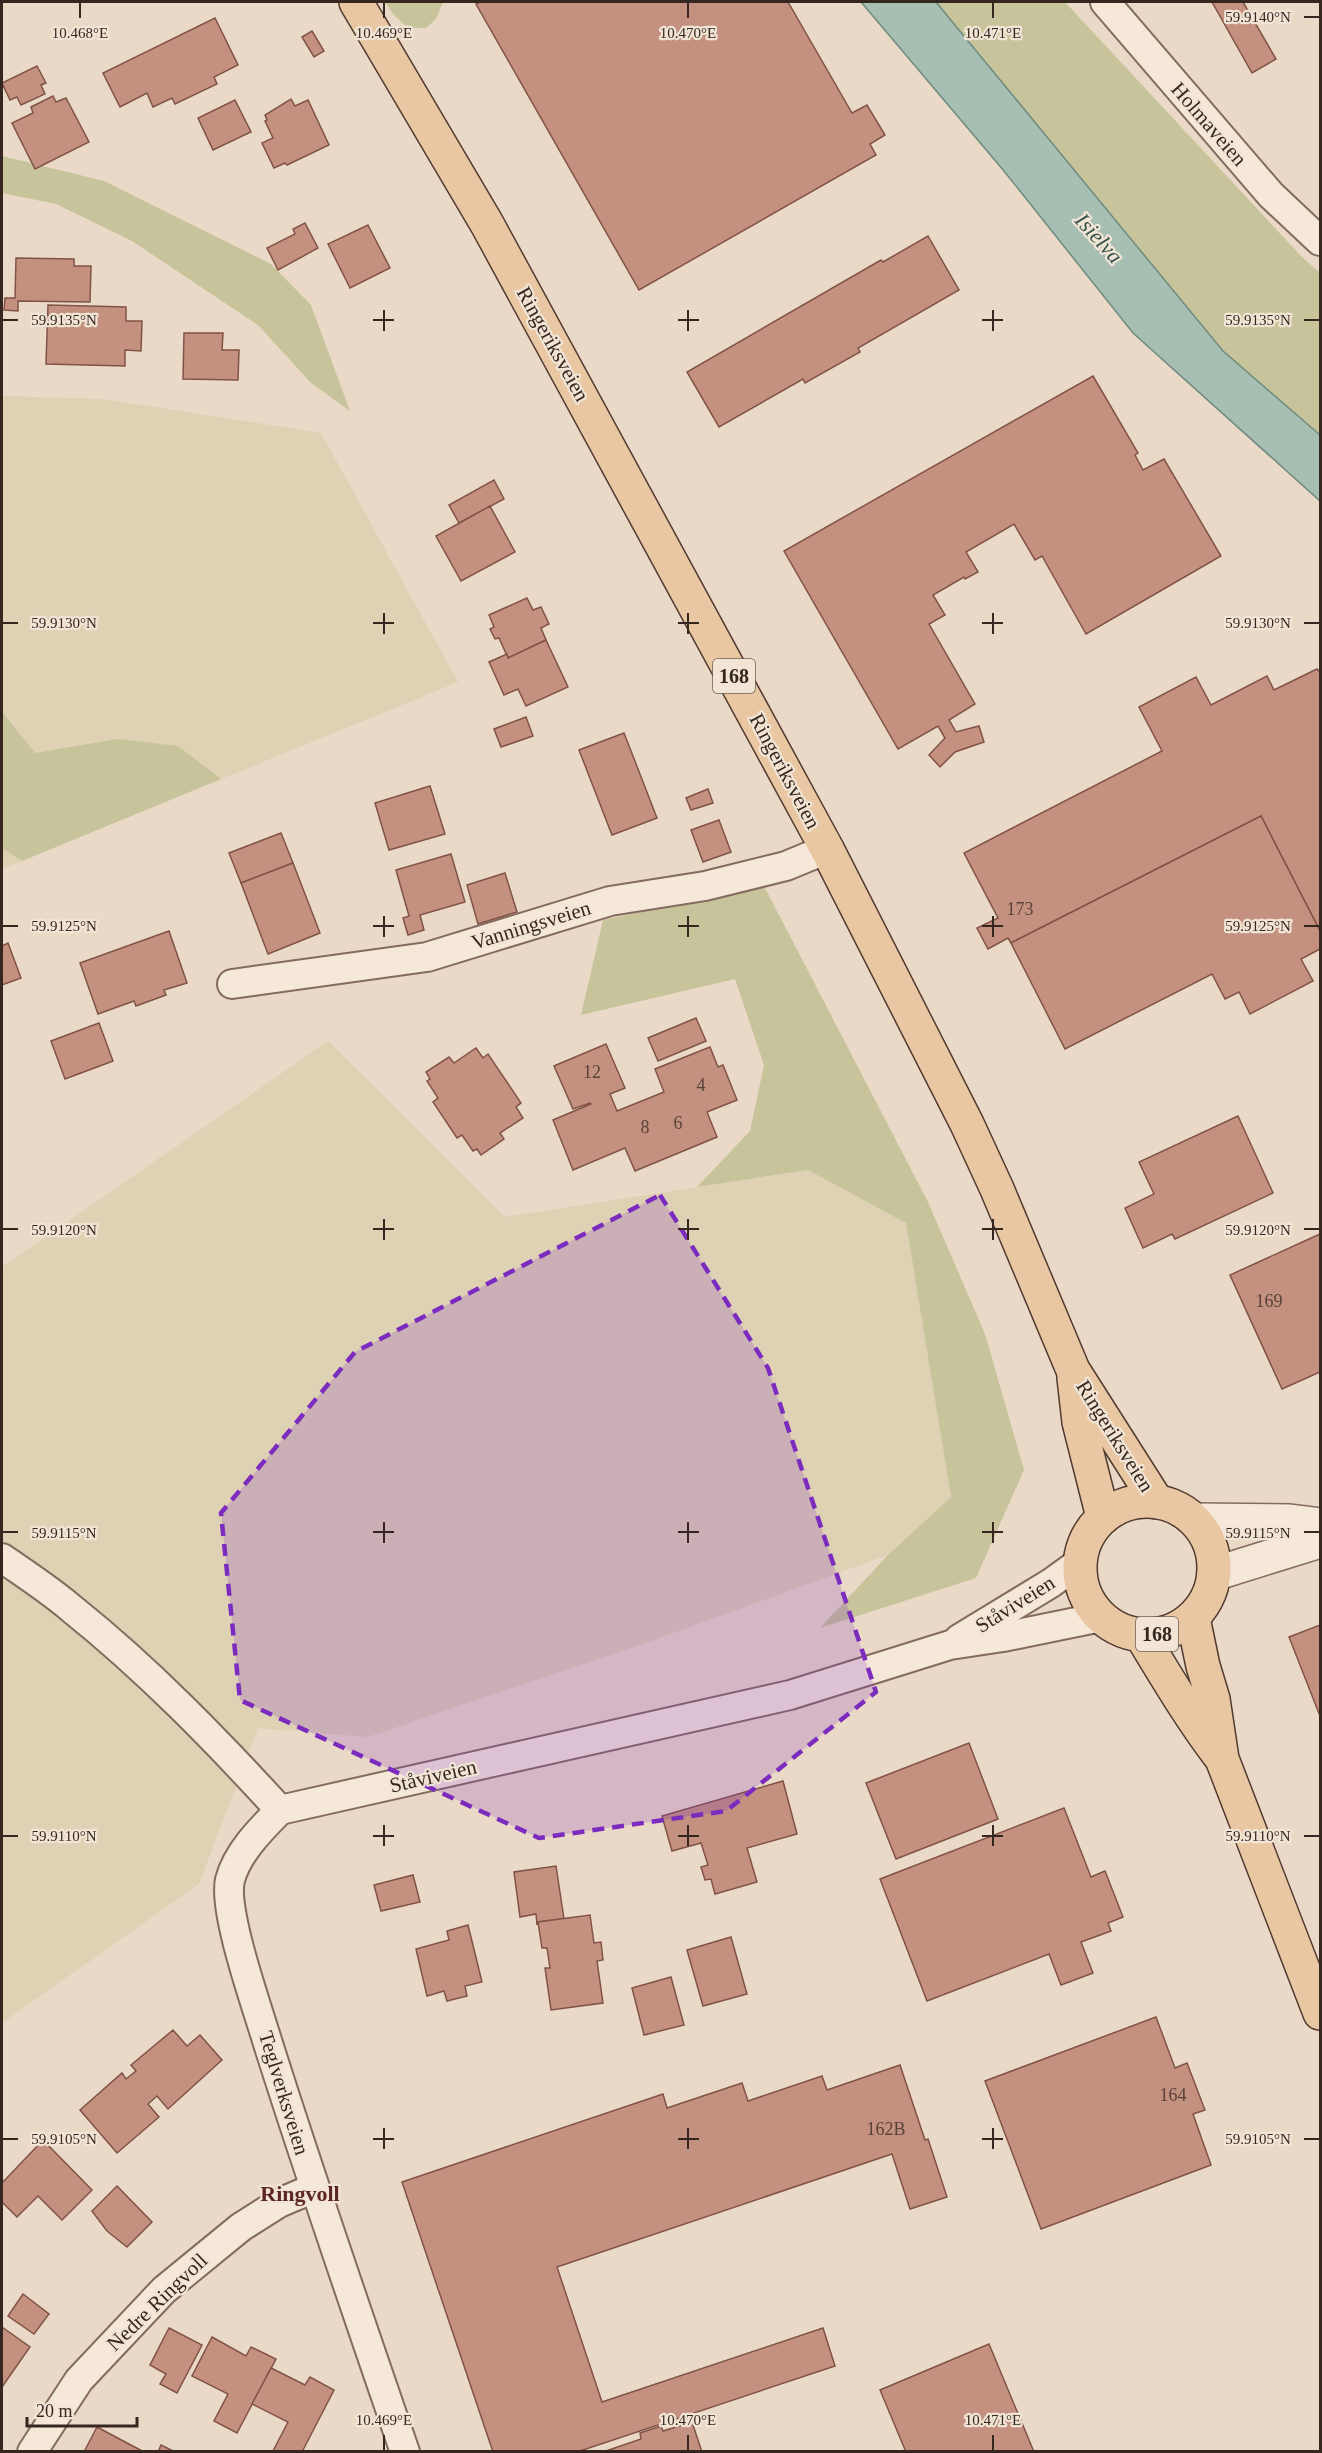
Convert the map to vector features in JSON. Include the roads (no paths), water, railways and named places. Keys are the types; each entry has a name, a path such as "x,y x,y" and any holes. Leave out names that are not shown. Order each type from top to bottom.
{"main road":[{"name":"Ringeriksveien","path":"356,2 487,224 827,849 967,1124 997,1189 1073,1370 1157,1502"},
{"name":"Ringeriksveien","path":"1073,1370 1079,1422 1103,1517"},
{"name":"168","path":"1138,1502 1157,1502 1171,1505 1194,1520 1210,1545 1214,1574 1203,1605 1192,1618 1168,1632 1141,1635 1126,1632 1101,1617 1088,1601 1081,1582 1080,1562 1084,1545 1092,1530 1103,1517 1119,1507 1138,1502"},
{"name":"168","path":"1192,1618 1213,1699 1222,1759 1320,2013"},
{"name":"168","path":"1141,1635 1169,1678 1186,1711 1222,1759"}],"street":[{"name":"Holmaveien","path":"1105,2 1271,195 1320,241"},
{"name":"Vanningsveien","path":"232,984 427,957 610,901 705,886 786,866 827,849"},
{"path":"1194,1520 1290,1521 1320,1526"},
{"path":"1214,1574 1320,1541"},
{"path":"2,1558 72,1608 135,1664 212,1737 280,1810"},
{"name":"Ståviveien","path":"950,1645 1051,1583 1080,1562"},
{"name":"Ståviveien","path":"280,1810 790,1695 950,1645 1101,1617"},
{"name":"Teglverksveien","path":"280,1810 249,1841 230,1880 231,1906 248,1979 314,2188 405,2451"},
{"name":"Nedre Ringvoll","path":"32,2451 79,2380 164,2290 241,2227 279,2203 314,2188"}],"water":[{"name":"Isielva","path":"861,2 936,2 1223,351 1320,435 1320,501 1133,333 1004,171"}],"district":[{"name":"Ringvoll","path":"300,2193"}]}
